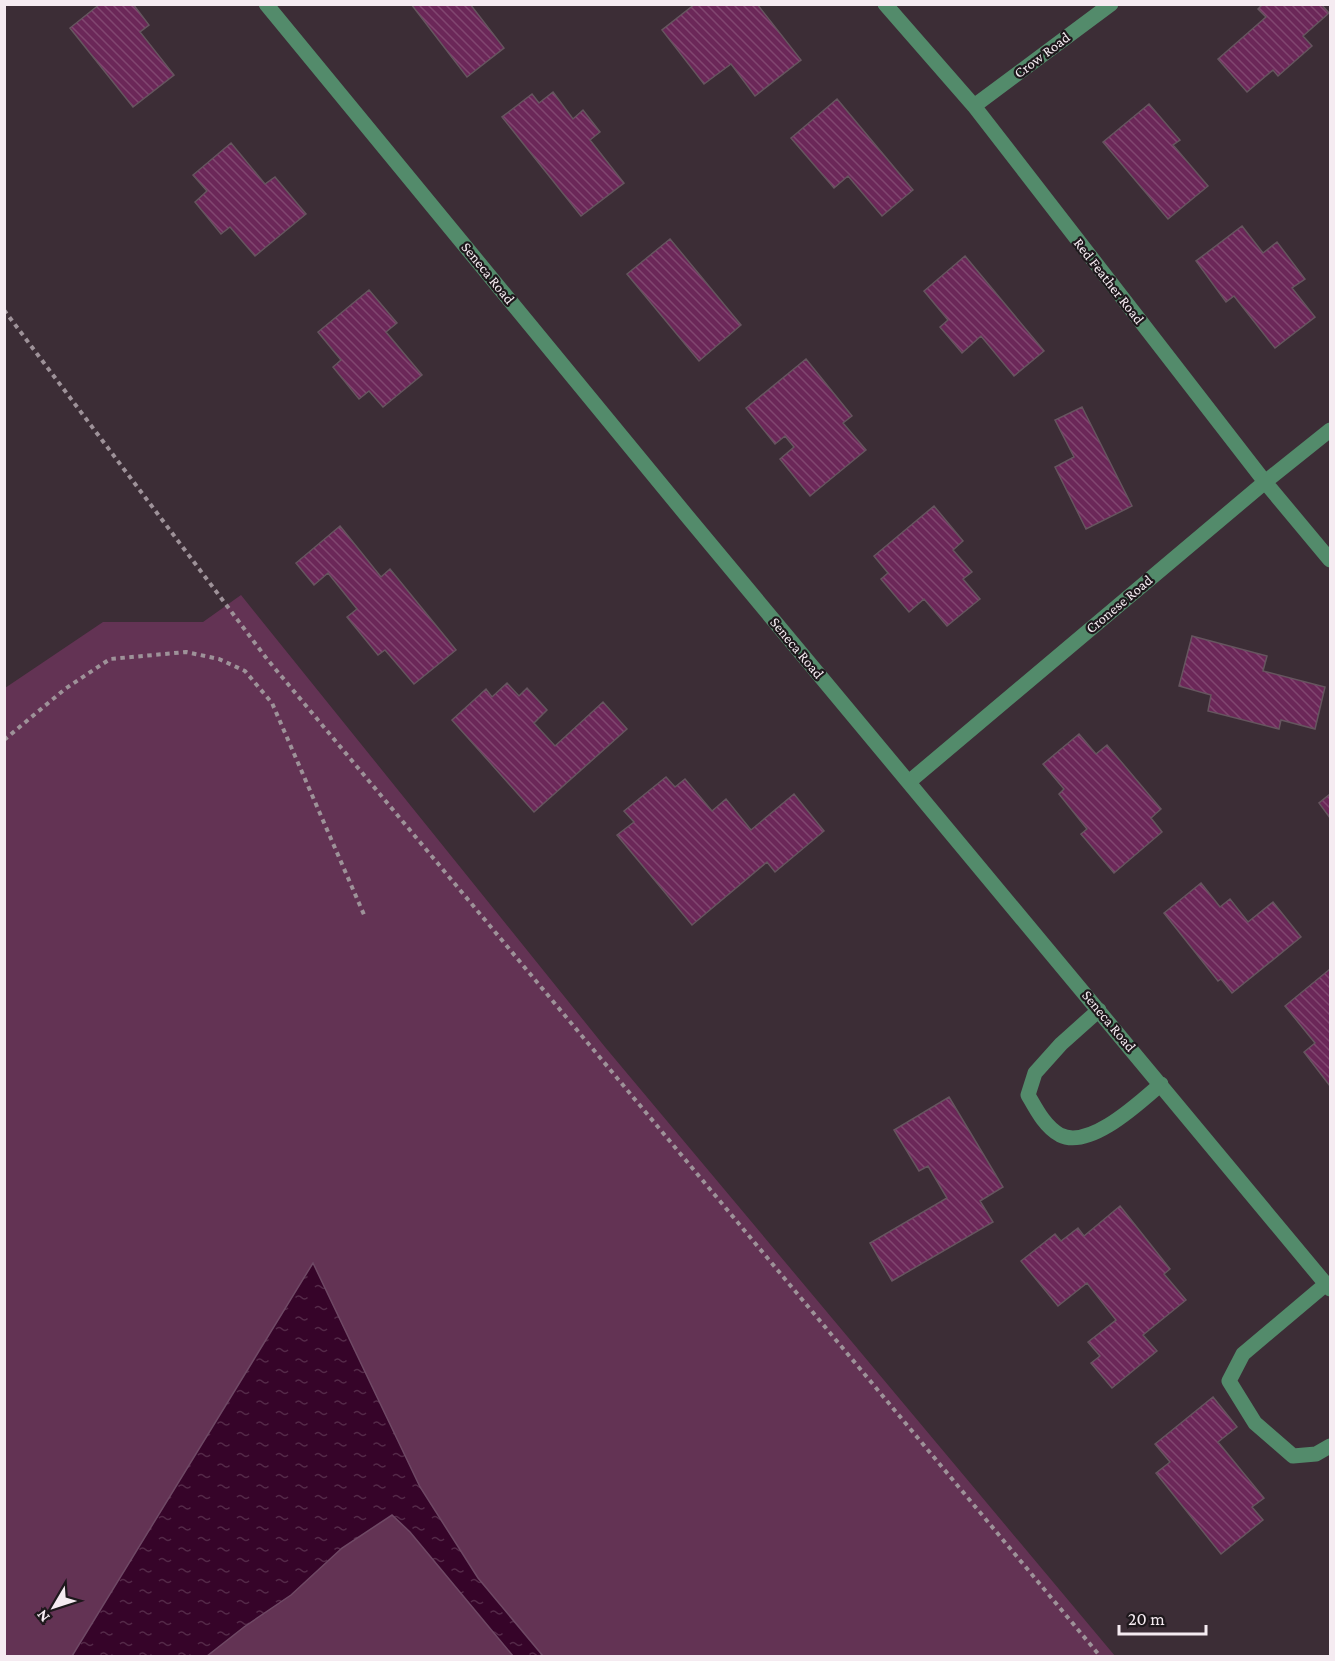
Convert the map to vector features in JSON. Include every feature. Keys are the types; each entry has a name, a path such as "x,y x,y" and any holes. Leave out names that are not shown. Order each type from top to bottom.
{"street":[{"name":"Seneca Road","path":"267,4 701,533 910,781 1328,1287"},
{"name":"Red Feather Road","path":"885,4 974,106 1265,482 1330,560"},
{"name":"Crow Road","path":"974,106 1111,4"},
{"name":"Cronese Road","path":"910,781 1330,430"},
{"path":"1099,1010 1035,1073 1028,1095 1042,1119 1061,1136 1086,1137 1122,1117 1161,1084"},
{"path":"1328,1287 1243,1353 1230,1381 1255,1423 1293,1456 1316,1454 1330,1446"}],"path":[{"path":"4,310 267,659 1100,1656"},
{"path":"4,740 65,689 110,659 186,652 219,659 245,671 272,703 365,917"}],"shaded area":[{"path":"241,595 605,1047 1115,1656 5,1656 5,688 103,622 203,622"}],"water":[{"path":"313,1263 420,1487 478,1578 543,1656 513,1656 410,1532 392,1515 342,1548 291,1595 207,1656 72,1656"}],"building":[{"path":"100,4 133,4 149,25 140,32 174,75 133,107 70,28"},
{"path":"411,4 470,4 504,48 467,77"},
{"path":"695,4 757,4 801,60 755,96 731,64 704,84 662,30"},
{"path":"1263,4 1321,4 1329,13 1303,36 1312,46 1278,76 1273,70 1247,92 1218,59 1266,17 1258,9"},
{"path":"553,92 573,119 583,110 600,132 590,140 624,183 581,216 502,117 532,94 539,103"},
{"path":"837,99 913,190 882,216 848,176 834,188 791,138"},
{"path":"1149,104 1180,140 1173,145 1208,186 1168,219 1103,142"},
{"path":"231,143 265,184 275,177 306,214 255,256 230,227 221,234 195,202 207,191 193,175"},
{"path":"1242,226 1263,253 1277,242 1305,279 1292,288 1315,317 1275,348 1234,296 1226,302 1196,261"},
{"path":"670,239 741,325 699,361 627,274"},
{"path":"965,256 1044,351 1014,376 981,336 962,353 940,327 948,320 924,291"},
{"path":"369,290 397,323 386,332 422,375 383,407 369,391 359,399 333,367 341,360 318,332"},
{"path":"806,359 852,416 843,423 866,450 810,496 780,459 794,447 785,436 775,444 746,408"},
{"path":"1082,407 1132,506 1086,529 1055,467 1074,457 1055,420"},
{"path":"934,506 963,541 953,550 972,572 963,579 980,599 947,626 924,599 909,612 881,579 888,573 874,556"},
{"path":"340,526 381,577 390,569 456,650 414,684 385,650 378,655 347,617 357,609 328,573 314,585 296,563"},
{"path":"1192,636 1267,656 1263,671 1325,687 1315,729 1281,720 1279,729 1208,711 1211,695 1179,686"},
{"path":"507,683 519,696 527,688 547,710 534,723 555,746 603,702 627,729 534,812 452,720 486,689 492,697"},
{"path":"1079,734 1096,754 1107,745 1161,809 1151,818 1162,832 1114,873 1081,834 1087,829 1059,794 1064,789 1043,764"},
{"path":"666,777 675,787 685,779 712,811 726,799 751,830 794,794 824,831 775,872 767,862 692,925 617,835 634,822 624,811"},
{"path":"1330,794 1330,818 1319,803"},
{"path":"1201,883 1220,907 1230,899 1248,922 1273,902 1301,937 1232,993 1221,979 1218,981 1164,913"},
{"path":"1330,969 1330,1086 1304,1052 1315,1043 1285,1006"},
{"path":"949,1097 1003,1187 980,1201 993,1222 892,1281 870,1243 947,1198 928,1166 919,1171 894,1130"},
{"path":"1120,1206 1170,1269 1164,1274 1186,1300 1143,1335 1157,1351 1112,1388 1091,1363 1100,1356 1088,1342 1116,1320 1087,1283 1058,1306 1021,1261 1055,1234 1061,1241 1078,1228 1084,1236"},
{"path":"1213,1397 1237,1427 1218,1442 1264,1498 1252,1507 1263,1520 1221,1554 1156,1473 1170,1462 1155,1444"}]}
